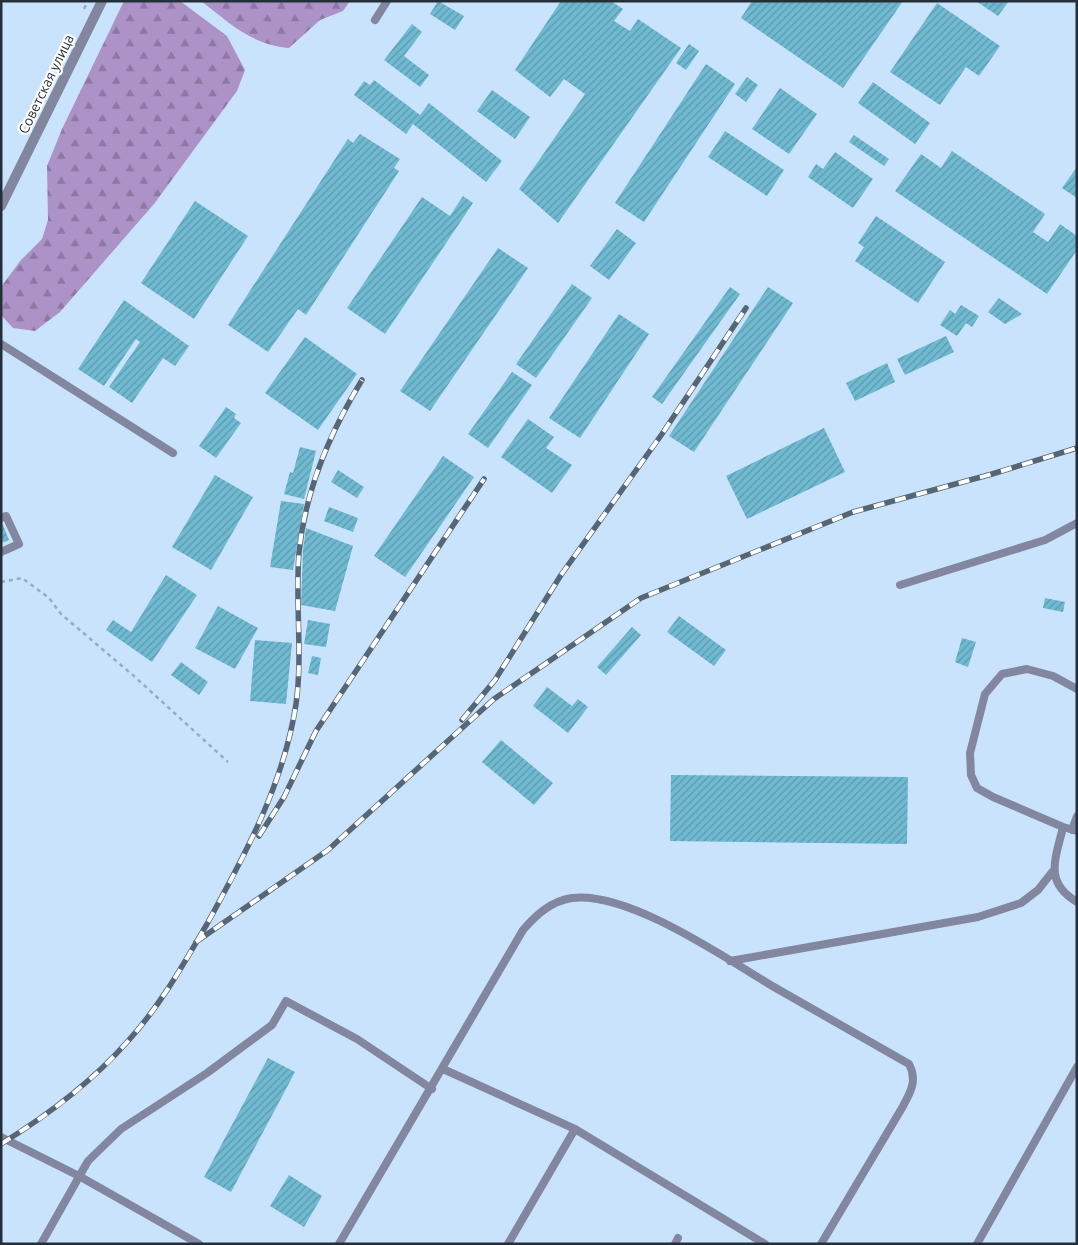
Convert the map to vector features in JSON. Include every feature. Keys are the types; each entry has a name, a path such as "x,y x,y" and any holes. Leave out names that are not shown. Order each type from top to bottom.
{"street":[{"name":"Советская улица","path":"1,206 102,1"}],"lane":[{"path":"375,20 387,1"},
{"path":"1,344 173,453"},
{"path":"1,518 6,516 19,544 1,552"},
{"path":"900,585 1045,540 1077,523"},
{"path":"1077,689 1053,676 1027,670 1002,674 985,694 970,753 971,775 977,788 993,798 1063,828 1074,830 1077,816"},
{"path":"730,961 978,917 1020,903 1038,890 1053,871 1063,828"},
{"path":"1053,871 1056,881 1077,902"},
{"path":"339,1244 432,1089 523,930 537,914 557,902 573,898 600,900 627,908 672,927 908,1064 913,1072 914,1085 821,1244"},
{"path":"41,1244 88,1161 121,1129 207,1073 272,1026 286,1001 356,1039 432,1089"},
{"path":"977,1244 1077,1067"},
{"path":"443,1069 575,1129 765,1244"},
{"path":"508,1244 575,1129"},
{"path":"1,1137 79,1176 195,1243"}],"path":[{"path":"1,582 22,578 49,598 61,614 135,677 228,762"}],"green space":[{"path":"124,1 180,1 227,36 245,70 237,91 154,204 60,312 35,331 13,328 1,315 1,287 21,260 42,239 48,220 47,166 62,129"},
{"path":"201,1 350,1 343,11 320,20 289,48 263,42 242,32"}],"building":[{"path":"438,1 464,16 455,30 430,14"},
{"path":"561,1 611,1 623,9 614,21 630,31 638,19 681,48 558,223 519,189 585,94 564,79 550,97 515,70"},
{"path":"752,1 903,1 843,88 741,18"},
{"path":"976,1 1009,1 998,16"},
{"path":"937,3 1000,46 979,76 966,67 940,105 890,72"},
{"path":"412,24 422,32 404,56 429,75 420,87 384,60"},
{"path":"689,44 699,51 686,70 676,63"},
{"path":"706,64 735,84 644,222 615,203"},
{"path":"747,77 758,85 746,102 735,94"},
{"path":"374,80 420,115 429,103 502,161 486,182 413,124 406,134 354,95 364,81 370,85"},
{"path":"873,82 930,123 915,144 858,103"},
{"path":"780,88 817,114 789,154 752,129"},
{"path":"492,90 530,117 515,139 477,111"},
{"path":"725,131 784,170 767,196 708,157"},
{"path":"360,134 400,159 394,168 399,171 306,315 298,309 268,352 228,325 348,139 353,143"},
{"path":"854,135 889,159 884,166 849,142"},
{"path":"952,151 1045,214 1033,232 1048,242 1060,224 1077,236 1077,250 1047,294 895,191 921,154 941,168"},
{"path":"835,152 873,179 853,208 808,177 816,164 823,169"},
{"path":"1077,167 1077,198 1062,188"},
{"path":"463,196 473,203 385,334 347,308 422,197 450,216"},
{"path":"195,201 248,236 194,319 141,283"},
{"path":"876,216 945,262 918,303 855,261 864,247 858,243"},
{"path":"617,229 636,243 609,280 590,266"},
{"path":"498,248 528,268 430,411 400,391"},
{"path":"572,284 592,298 536,378 516,364"},
{"path":"730,287 740,294 662,404 652,397"},
{"path":"768,287 793,303 694,452 669,436"},
{"path":"999,298 1022,314 1005,324 988,312"},
{"path":"124,300 189,346 175,366 163,358 132,403 109,387 140,342 136,339 104,386 78,369"},
{"path":"961,305 979,316 972,327 966,323 957,336 940,325 950,310 955,314"},
{"path":"619,314 649,334 580,438 549,418"},
{"path":"946,336 954,352 905,375 897,359"},
{"path":"305,337 357,374 318,430 265,393"},
{"path":"887,363 895,382 855,401 846,383"},
{"path":"512,372 532,385 488,448 468,434"},
{"path":"226,407 236,414 234,418 241,423 216,458 199,446"},
{"path":"528,419 554,437 546,448 572,465 552,493 501,457"},
{"path":"824,428 845,472 747,519 726,476"},
{"path":"300,447 316,451 304,499 284,494 290,472 293,473"},
{"path":"443,456 474,477 405,577 374,556"},
{"path":"338,470 364,487 357,498 331,482"},
{"path":"215,475 253,497 211,570 172,547"},
{"path":"281,501 304,504 293,570 270,567"},
{"path":"329,507 358,518 353,532 324,521"},
{"path":"1,525 3,525 9,540 1,543"},
{"path":"306,528 353,546 335,611 301,605 303,550"},
{"path":"166,575 197,595 152,662 106,630 113,620 131,632"},
{"path":"1045,598 1065,602 1063,612 1043,608"},
{"path":"218,606 258,628 235,669 195,648"},
{"path":"679,616 726,650 714,666 667,632"},
{"path":"308,620 330,624 326,647 304,644"},
{"path":"632,627 641,635 606,675 597,667"},
{"path":"962,638 976,642 968,667 955,662"},
{"path":"255,640 292,643 286,704 250,701"},
{"path":"312,656 321,658 318,675 308,673"},
{"path":"181,662 208,682 199,695 171,675"},
{"path":"547,687 572,706 578,699 588,707 568,733 533,706"},
{"path":"501,740 553,783 534,805 482,762"},
{"path":"671,775 908,777 907,844 670,841"},
{"path":"268,1058 295,1072 231,1192 204,1177"},
{"path":"289,1175 322,1196 304,1227 270,1206"}],"railway":[{"path":"462,720 495,680 561,575 662,434 746,308"},
{"path":"1,1144 69,1097 100,1070 140,1028 189,955 249,845 273,790 290,733 296,704 299,666 299,553 307,507 329,442 362,380"},
{"path":"196,942 328,850 494,699 641,598 853,512 992,474 1077,448"},
{"path":"259,836 284,797 316,731 484,479"}]}
